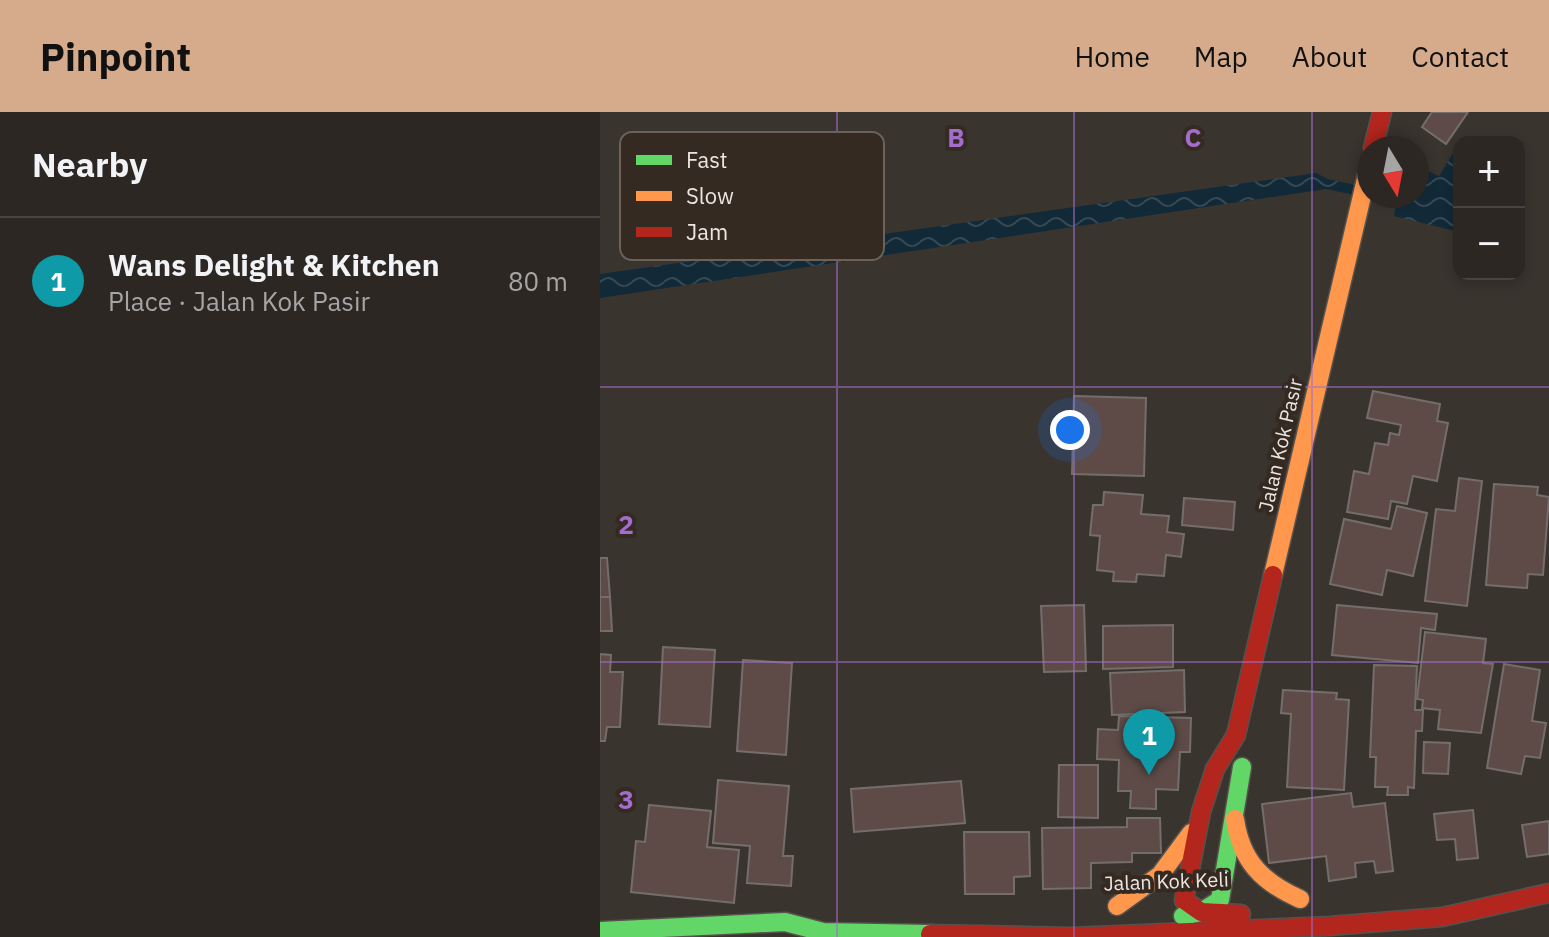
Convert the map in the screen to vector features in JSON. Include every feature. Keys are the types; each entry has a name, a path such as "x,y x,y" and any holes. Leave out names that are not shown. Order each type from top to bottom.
{"street":[{"path":"1376,136 1382,112"},
{"name":"Jalan Kok Pasir","path":"1171,901 1221,751 1236,735 1359,208"},
{"name":"Jalan Kok Pasir","path":"1220,900 1244,756 1236,735"},
{"name":"Jalan Kok Keli","path":"1202,814 1166,871 1140,893 1109,906 1171,901 1308,898 1260,879 1250,870 1237,839 1234,804"},
{"path":"600,931 785,922 823,932 1071,937 1330,926 1442,917 1549,893"},
{"path":"1201,912 1220,900"},
{"path":"1171,901 1201,912"},
{"path":"785,922 808,912"},
{"path":"1071,937 1102,923 1201,912 1293,914 1330,926"}],"water":[{"path":"1453,153 1453,231 1394,216 1395,208 1429,208 1429,171 1439,176"},
{"path":"1316,173 1357,185 1357,196 1326,189 884,255 884,234"},
{"path":"699,260 853,260 600,298 600,274"}],"building":[{"path":"1432,112 1468,112 1446,144 1422,127"},
{"path":"1373,391 1440,404 1437,421 1448,423 1437,481 1413,476 1407,504 1391,501 1388,519 1347,512 1354,471 1369,474 1375,443 1388,445 1390,433 1399,435 1401,425 1367,418"},
{"path":"1074,396 1146,398 1144,476 1072,474"},
{"path":"1459,478 1482,481 1467,606 1425,601 1436,509 1455,511"},
{"path":"1494,484 1538,487 1537,495 1549,497 1543,575 1528,574 1527,588 1486,585"},
{"path":"1104,492 1143,495 1141,514 1169,516 1167,532 1184,534 1181,557 1166,555 1164,576 1137,574 1136,582 1113,581 1114,572 1097,570 1100,536 1090,535 1093,505 1103,505"},
{"path":"1184,498 1235,502 1233,530 1182,525"},
{"path":"1397,506 1427,513 1413,576 1387,570 1382,595 1330,584 1344,519 1391,529"},
{"path":"600,558 607,558 610,597 600,597"},
{"path":"600,597 610,597 612,631 600,631"},
{"path":"1084,605 1086,671 1044,672 1041,606"},
{"path":"1337,605 1437,614 1435,630 1421,628 1418,663 1332,655"},
{"path":"1173,625 1173,667 1103,669 1103,626"},
{"path":"1425,632 1486,639 1483,663 1493,664 1481,733 1438,729 1440,710 1422,708 1423,700 1417,699"},
{"path":"663,647 715,650 710,727 659,724"},
{"path":"600,654 611,655 610,672 623,672 620,727 607,727 605,741 600,741"},
{"path":"743,660 792,663 786,755 737,751"},
{"path":"1504,664 1540,670 1532,721 1546,723 1540,758 1525,756 1521,774 1487,768"},
{"path":"1374,665 1417,666 1415,710 1423,710 1422,731 1416,731 1414,788 1408,787 1408,795 1387,795 1388,787 1375,787 1376,757 1370,757"},
{"path":"1184,670 1185,712 1112,715 1110,673"},
{"path":"1283,690 1337,693 1336,699 1349,700 1344,790 1287,787 1291,714 1281,713"},
{"path":"1119,716 1191,718 1190,752 1180,752 1178,790 1156,789 1156,809 1130,808 1131,791 1118,791 1119,760 1097,759 1098,729 1118,730"},
{"path":"1424,742 1450,743 1448,774 1423,773"},
{"path":"1059,765 1098,765 1098,818 1058,817"},
{"path":"718,780 789,786 783,856 793,856 791,886 747,883 750,846 713,843"},
{"path":"961,781 965,823 854,832 851,789"},
{"path":"1351,793 1353,807 1385,803 1393,871 1376,873 1374,861 1355,863 1356,877 1329,881 1326,856 1269,863 1262,804"},
{"path":"649,805 711,811 707,847 739,850 734,903 631,892 636,841 645,842"},
{"path":"1473,810 1478,858 1457,860 1455,839 1437,840 1434,814"},
{"path":"1127,818 1160,818 1161,853 1132,853 1132,862 1091,863 1091,888 1043,889 1042,828 1127,827"},
{"path":"1549,821 1549,854 1527,857 1522,825"},
{"path":"964,832 1029,832 1030,876 1014,877 1014,894 965,894"}],"traffic: fast":[{"path":"1183,916 1201,912 1220,900 1242,767"},
{"path":"600,931 785,922 823,932 930,934"}],"traffic: slow":[{"path":"1273,575 1359,208"},
{"path":"1235,819 1242,847 1256,868 1275,885 1300,899"},
{"path":"1117,906 1160,875 1191,833"}],"traffic: jam":[{"path":"1376,136 1382,112"},
{"path":"1241,914 1201,912 1184,900 1201,812 1215,769 1236,735 1273,575"},
{"path":"930,934 1071,937 1330,926 1442,917 1549,893"}],"place":[{"name":"Wans Delight & Kitchen","path":"1149,775"}]}
